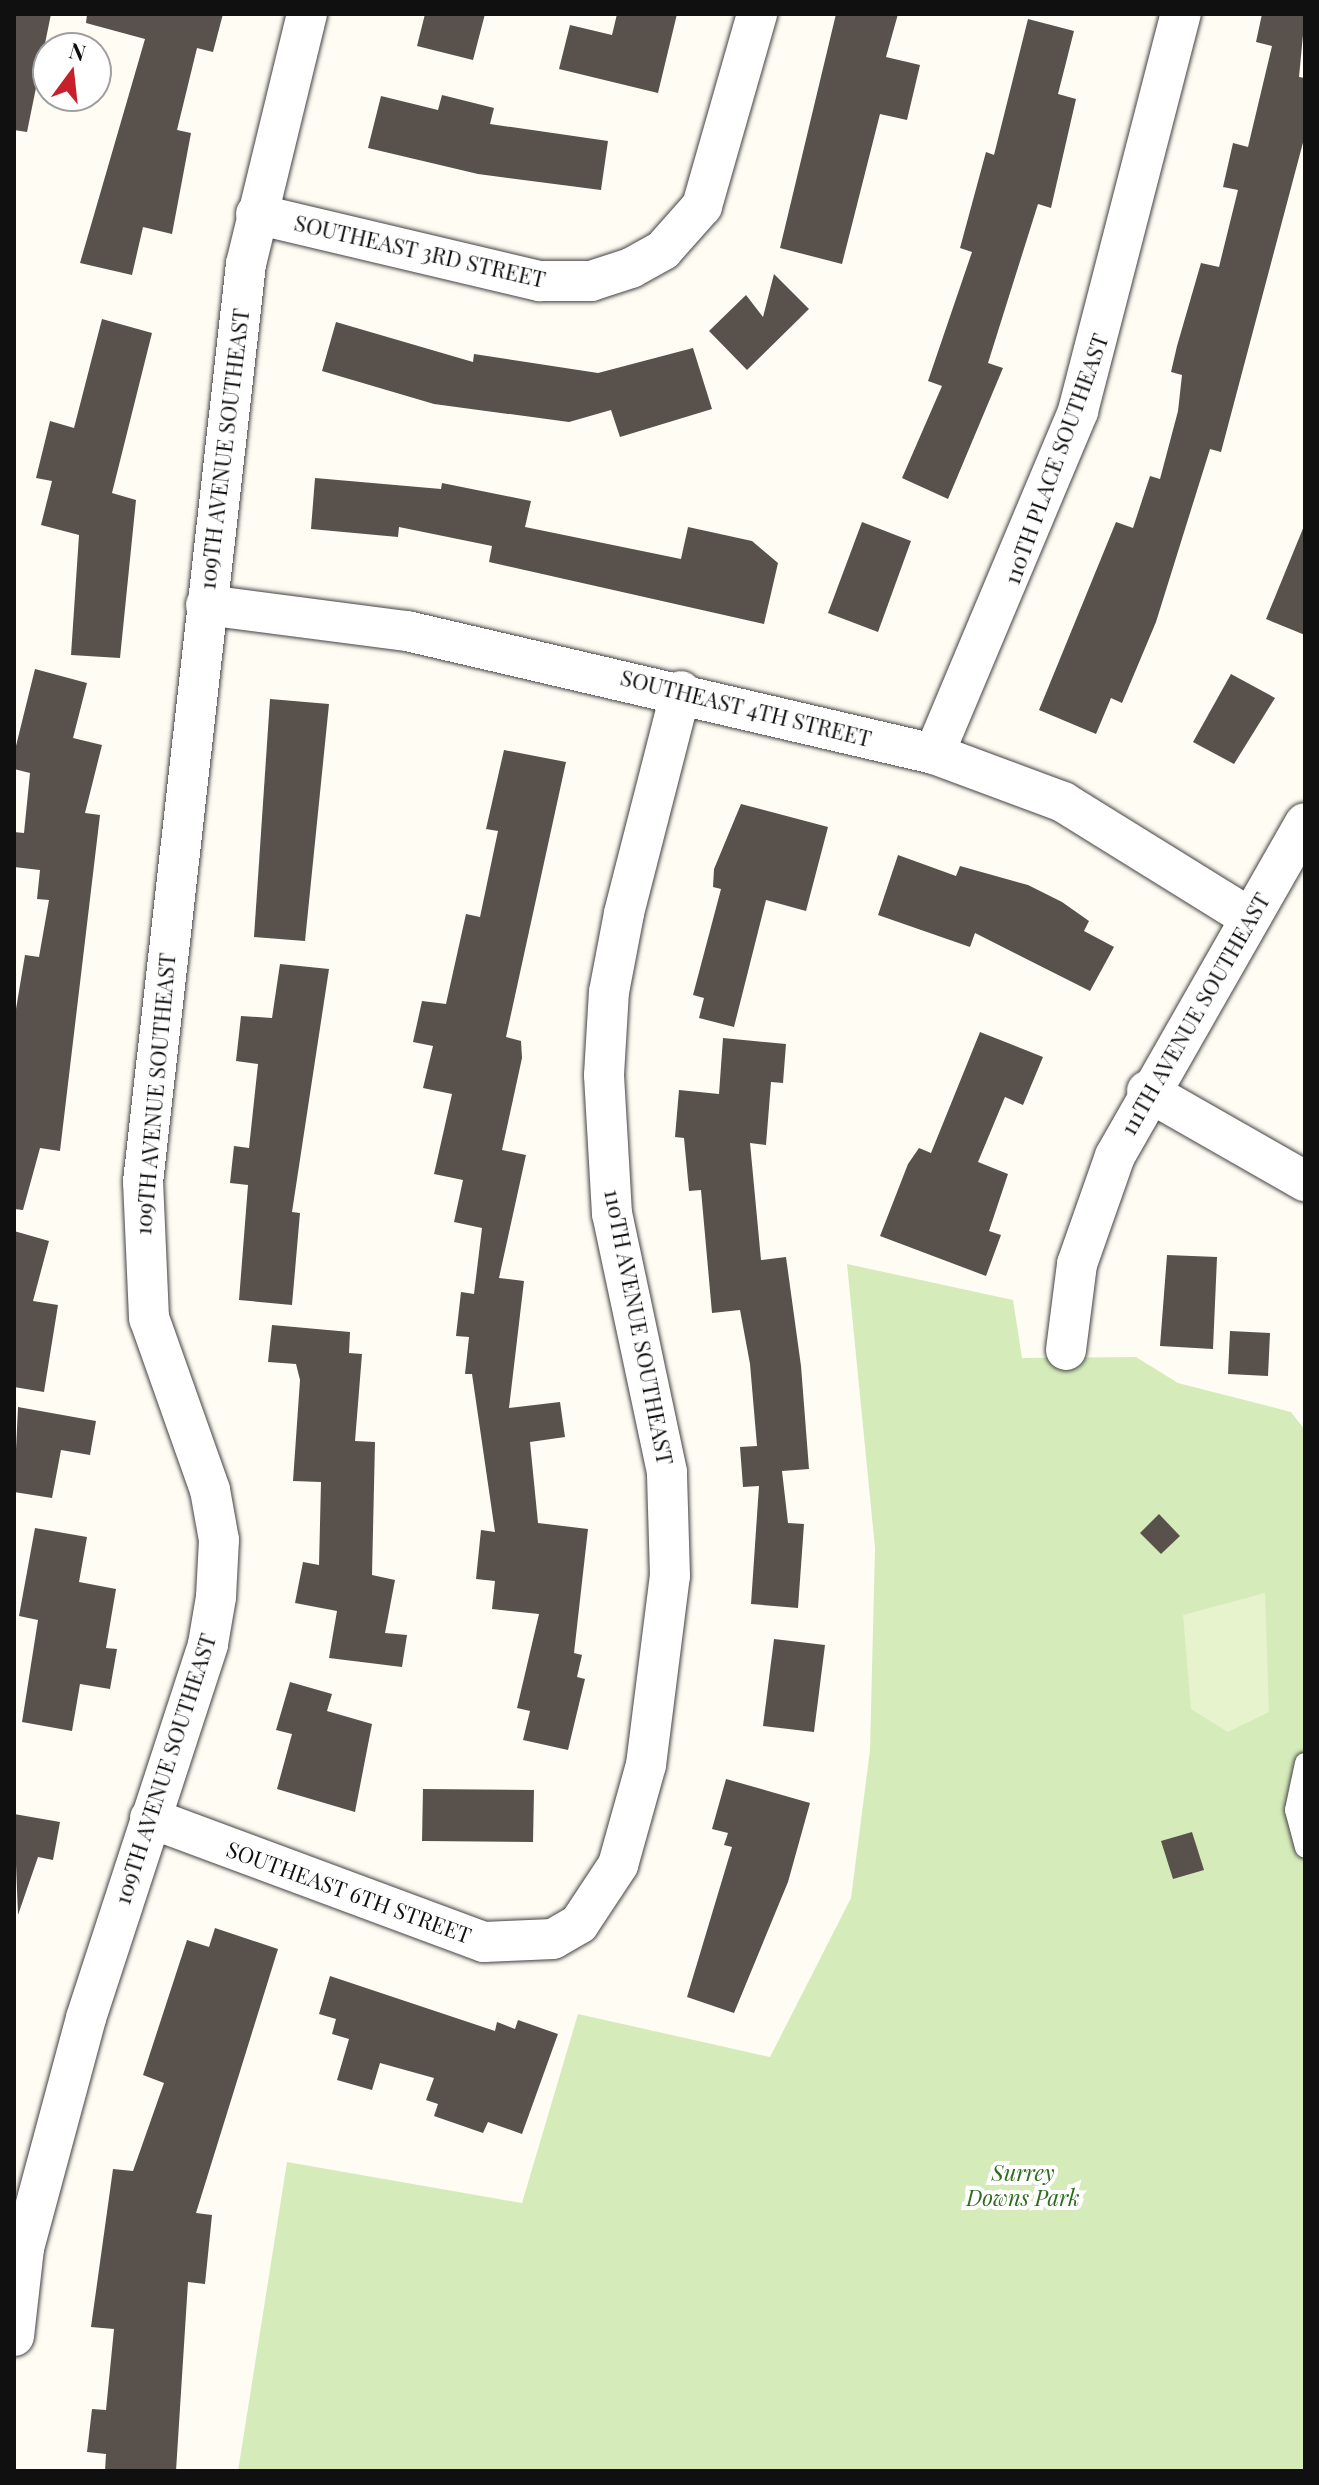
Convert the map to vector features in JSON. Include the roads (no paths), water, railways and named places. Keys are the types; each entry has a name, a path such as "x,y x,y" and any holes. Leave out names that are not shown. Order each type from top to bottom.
{"street":[{"name":"109TH AVENUE SOUTHEAST","path":"14,2336 28,2232 216,1597 219,1540 210,1490 149,1318 141,1228 206,605 256,214 307,14"},
{"name":"SOUTHEAST 3RD STREET","path":"256,214 569,282 631,268 663,250 702,206 757,14"},
{"name":"110TH PLACE SOUTHEAST","path":"934,754 1078,411 1181,14"},
{"name":"SOUTHEAST 4TH STREET","path":"206,605 407,631 681,691 934,754 1063,802 1250,918"},
{"name":"110TH AVENUE SOUTHEAST","path":"553,1939 579,1924 618,1865 663,1661 667,1472 612,1214 604,1075 609,992 624,913 681,691"},
{"name":"111TH AVENUE SOUTHEAST","path":"1066,1350 1091,1216 1147,1091 1305,823"},
{"path":"1147,1091 1305,1181"},
{"name":"SOUTHEAST 6TH STREET","path":"150,1818 484,1942 553,1939"}],"lane":[{"path":"1305,1763 1295,1810 1305,1848"}],"park label":[{"name":"Surrey Downs Park","path":"1023,2184"}]}
